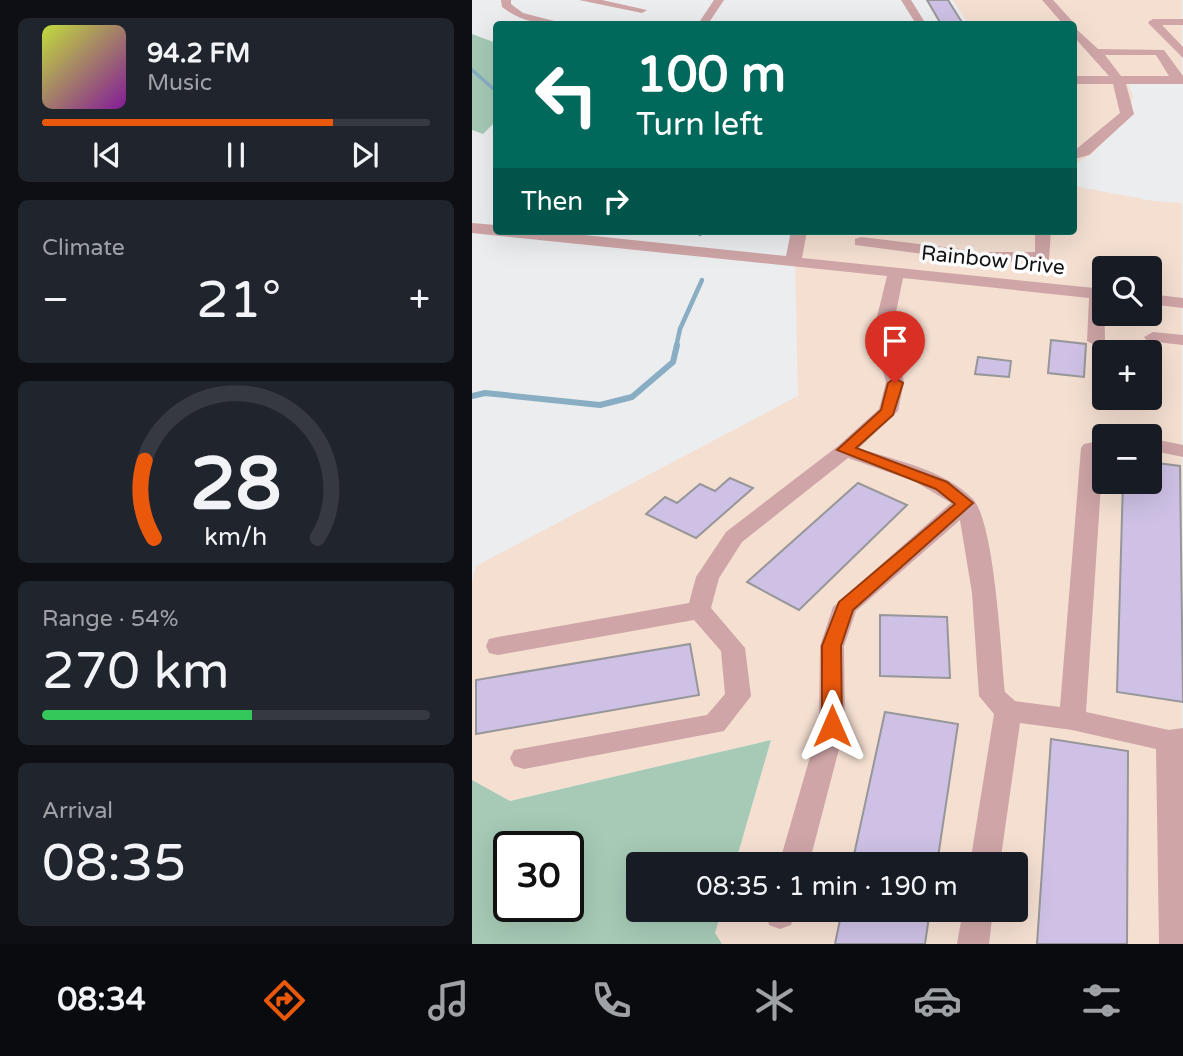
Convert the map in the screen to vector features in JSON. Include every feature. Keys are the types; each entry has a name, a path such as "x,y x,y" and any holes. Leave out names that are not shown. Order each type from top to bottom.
{"street":[{"path":"506,0 506,5 519,15 546,21"},
{"path":"584,0 642,10"},
{"path":"640,21 643,19 642,10 650,0"},
{"path":"705,21 719,0"},
{"path":"906,0 919,21"},
{"path":"1047,0 1066,21"},
{"path":"1182,22 1153,22 1182,55"},
{"path":"1077,33 1117,79 1128,102 1127,114 1084,152 1077,154"},
{"path":"1093,52 1160,51 1168,61 1168,68"},
{"path":"1104,64 1168,68 1180,80"},
{"path":"1138,66 1152,80"},
{"path":"1077,80 1180,80"},
{"name":"Rainbow Drive","path":"472,228 493,230"},
{"name":"Rainbow Drive","path":"537,235 896,272 977,265 1092,292"},
{"path":"793,262 798,235"},
{"path":"861,242 977,265 1043,257 1043,235"},
{"path":"699,610 708,577 734,537 845,450 888,411 895,383 885,345 886,317 896,272"},
{"path":"1162,301 1182,303"},
{"path":"1153,337 1182,340"},
{"path":"1162,447 1182,452"},
{"path":"1072,719 1092,448"},
{"path":"845,450 941,485 965,503 980,557 992,696 1008,711 1072,719 1176,739 1175,944"},
{"path":"797,852 832,726 832,646 845,607 965,503"},
{"path":"498,646 699,610"},
{"path":"524,758 715,724 738,696 733,648 699,610"},
{"path":"987,852 1008,711"},
{"path":"973,944 976,922"}],"shaded area":[{"path":"953,0 1182,0 1182,82 1127,82 1133,96 1129,113 1093,153 1077,163 1077,21 966,21"},
{"path":"1077,187 1153,201 1182,203 1182,944 722,944 715,934 718,922 1028,922 1028,852 738,852 771,740 510,801 472,780 472,582 476,566 798,396 795,258 799,235 1077,235"}],"green space":[{"path":"472,34 493,42 493,124 483,134 472,130"},
{"path":"771,740 738,852 626,852 626,922 718,922 715,933 722,944 472,944 472,780 510,801"}],"building":[{"path":"927,0 948,0 961,21 939,21"},
{"path":"1051,340 1086,344 1084,377 1048,373"},
{"path":"978,357 1011,361 1009,377 975,374"},
{"path":"1162,464 1180,466 1183,702 1117,692 1123,494 1162,494"},
{"path":"730,478 753,488 696,538 646,514 665,497 677,503 700,484 715,491"},
{"path":"858,483 907,505 799,610 747,582"},
{"path":"880,615 947,617 950,678 880,676"},
{"path":"690,644 699,695 476,734 476,680"},
{"path":"885,712 958,724 939,852 855,852"},
{"path":"1051,739 1128,751 1127,944 1037,944"},
{"path":"840,922 928,922 925,944 835,944"}],"waterway":[{"path":"472,70 493,88"},
{"path":"676,347 680,329 702,280"},
{"path":"472,396 485,393 600,405 632,397 673,362 677,345"}],"route":[{"path":"832,726 832,646 845,607 965,503 941,485 845,450 888,411 895,383"}]}
